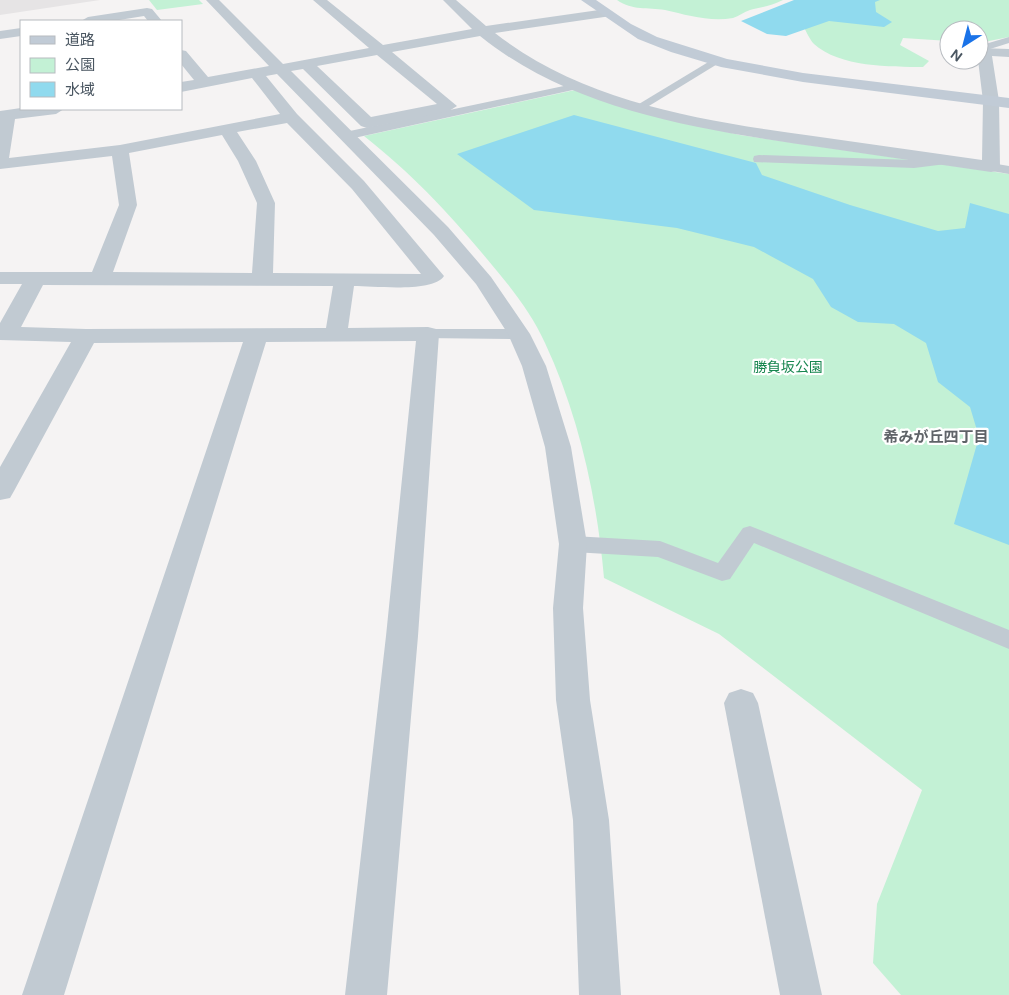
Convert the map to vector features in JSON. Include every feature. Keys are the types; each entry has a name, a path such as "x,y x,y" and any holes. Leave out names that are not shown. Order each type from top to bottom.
{"street":[{"path":"212,0 268,71 345,136 441,231 484,281 519,334 534,366 558,446 573,544 568,608 573,700 591,820 600,995"},
{"path":"306,64 367,124 449,106 382,49 319,0"},
{"path":"449,0 483,31 506,48 541,69 578,86 640,107 697,123 740,131 991,166 991,101 987,70"},
{"path":"587,0 651,39 715,61 764,72 1009,103"},
{"path":"95,20 147,12 154,20"},
{"path":"182,87 483,31 606,13"},
{"path":"0,35 20,32"},
{"path":"989,51 1009,53"},
{"path":"182,55 204,82"},
{"path":"0,278 426,280 434,276 358,185 290,117 268,71"},
{"path":"0,158 4,116 49,110"},
{"path":"0,164 120,150 290,117"},
{"path":"227,130 247,161 266,203 262,278"},
{"path":"100,279 128,205 120,150"},
{"path":"36,278 3,333 86,336 428,334 402,636 366,995"},
{"path":"336,335 344,280"},
{"path":"0,491 86,336"},
{"path":"44,995 256,336"},
{"path":"741,703 802,995"}],"lane":[{"path":"989,46 1009,40"},
{"path":"640,107 715,61"},
{"path":"345,136 578,86"},
{"path":"760,159 914,164 946,160"},
{"path":"991,166 1009,170"},
{"path":"428,334 519,334"},
{"path":"573,544 660,549 722,573 750,533 1009,640"}],"shaded area":[{"path":"0,0 100,0 0,15"}],"green space":[{"path":"149,0 199,0 203,4 157,10"},
{"path":"617,0 783,0 750,10 733,18 715,19 665,10 634,7"},
{"path":"870,0 1009,0 1009,37 989,41 989,20 939,20 939,40 903,38 900,45 929,61 923,67 881,66 837,57 825,52 814,44 802,24"},
{"name":"勝負坂公園","path":"575,90 686,123 740,135 1009,174 1009,995 901,995 873,963 877,904 922,790 719,634 604,578 597,518 585,458 568,399 545,343 526,310 511,289 458,225 414,179 364,136"}],"water":[{"path":"794,0 880,0 875,2 876,12 892,22 884,27 829,21 786,36 767,34 741,21"},
{"path":"574,115 756,163 762,175 850,205 938,231 965,228 970,203 1009,214 1009,545 954,524 979,437 970,407 938,382 926,343 894,324 858,322 831,307 813,279 754,247 677,228 534,210 457,154"}],"district":[{"name":"希みが丘四丁目","path":"936,437"}]}
